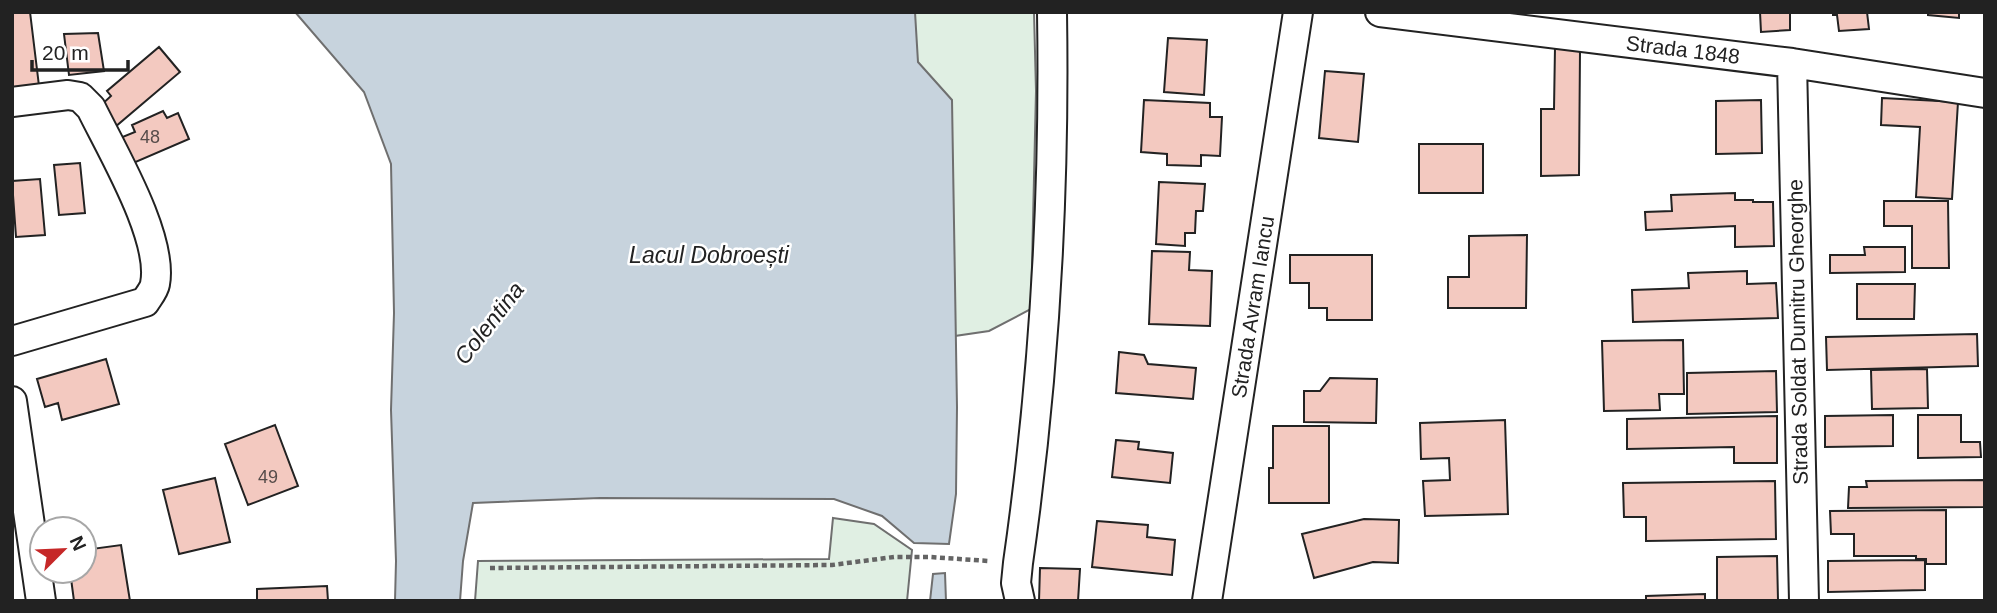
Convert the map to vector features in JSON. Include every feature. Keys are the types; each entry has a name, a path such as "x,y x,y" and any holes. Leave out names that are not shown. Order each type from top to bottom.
{"street":[{"path":"1020,601 1016,583 1017,563 1041,357 1050,234 1052,12"},
{"name":"Strada Avram Iancu","path":"1208,601 1298,12"},
{"name":"Strada 1848","path":"1380,12 1792,63 1985,93"},
{"name":"Strada Soldat Dumitru Gheorghe","path":"1792,63 1804,601"},
{"path":"12,102 68,95 80,97 91,108 141,210 156,264 155,287 145,302 12,341"},
{"path":"12,401 41,601"}],"path":[{"path":"490,568 832,565 894,557 1017,563"}],"green space":[{"path":"667,12 1034,12 1036,91 1031,309 989,331 955,336 919,372"},
{"path":"833,518 874,524 912,550 907,601 475,601 478,561 829,559"}],"water":[{"name":"Lacul Dobroești","path":"295,12 915,12 918,62 952,100 957,407 956,494 949,544 914,543 882,516 834,499 600,498 473,503 463,561 460,601 395,601 391,410 394,313 391,164 364,92"},
{"path":"945,573 946,601 930,601 933,574"}],"building":[{"path":"12,12 30,12 39,86 12,88"},
{"path":"1760,12 1790,12 1790,30 1761,32"},
{"path":"1833,12 1867,12 1869,29 1839,31 1837,15 1833,15"},
{"path":"1928,12 1959,12 1959,18 1928,15"},
{"path":"98,33 104,71 69,75 64,34"},
{"path":"1168,38 1207,40 1204,95 1164,92"},
{"path":"159,47 180,72 115,127 98,108 111,96 107,91"},
{"path":"1555,47 1580,51 1579,175 1541,176 1541,109 1554,109"},
{"path":"1325,71 1364,74 1358,142 1319,138"},
{"path":"1882,98 1958,102 1952,199 1916,197 1920,127 1881,125"},
{"path":"1144,100 1210,103 1210,117 1222,117 1220,156 1201,155 1201,166 1167,165 1167,154 1141,152"},
{"path":"1761,100 1762,153 1716,154 1716,101"},
{"path":"163,111 167,118 178,113 189,139 131,164 120,138 135,132 132,125"},
{"path":"1419,144 1483,144 1483,193 1419,193"},
{"path":"80,163 85,213 59,215 54,165"},
{"path":"40,179 45,235 16,237 12,181"},
{"path":"1159,182 1205,184 1203,211 1196,211 1195,233 1185,233 1185,246 1156,244"},
{"path":"1735,193 1735,200 1773,202 1774,246 1735,247 1735,226 1646,230 1645,212 1672,211 1671,195"},
{"path":"1884,201 1948,201 1949,268 1912,268 1912,226 1884,226"},
{"path":"1527,235 1526,308 1448,308 1448,277 1469,277 1469,236"},
{"path":"1864,247 1905,247 1905,272 1830,273 1830,255 1865,255"},
{"path":"1152,251 1190,252 1189,270 1212,271 1210,326 1149,324"},
{"path":"1290,255 1372,255 1372,320 1327,320 1327,308 1309,308 1309,283 1290,283"},
{"path":"1747,271 1747,284 1776,283 1778,318 1633,322 1632,290 1689,288 1688,273"},
{"path":"1857,284 1915,284 1914,319 1857,319"},
{"path":"1977,334 1978,366 1827,370 1826,337"},
{"path":"1683,340 1684,394 1659,394 1660,410 1604,411 1602,341"},
{"path":"1119,352 1144,355 1148,364 1196,368 1193,399 1116,393"},
{"path":"106,359 119,404 62,420 58,403 45,407 37,379"},
{"path":"1927,369 1928,408 1872,409 1871,370"},
{"path":"1776,371 1777,412 1687,414 1687,373"},
{"path":"1330,378 1377,379 1376,423 1304,422 1304,391 1320,391"},
{"path":"1893,415 1893,446 1825,447 1825,416"},
{"path":"1918,415 1961,415 1961,442 1980,442 1981,457 1918,458"},
{"path":"1777,416 1777,463 1734,463 1734,447 1627,449 1627,419"},
{"path":"1505,420 1508,514 1425,516 1423,481 1450,480 1449,458 1421,459 1420,423"},
{"path":"275,425 298,486 248,505 225,444"},
{"path":"1273,426 1329,426 1329,503 1269,503 1269,468 1273,468"},
{"path":"1116,440 1139,442 1138,449 1173,453 1170,483 1112,477"},
{"path":"215,478 230,542 179,554 163,490"},
{"path":"1985,480 1985,507 1848,508 1849,487 1867,487 1866,481"},
{"path":"1775,481 1776,539 1646,541 1646,517 1624,517 1623,483"},
{"path":"1946,510 1946,564 1926,564 1926,559 1916,559 1916,556 1854,556 1854,534 1831,534 1830,511"},
{"path":"1364,519 1399,520 1398,563 1373,562 1314,578 1302,534"},
{"path":"1097,521 1148,525 1147,537 1175,540 1172,575 1092,567"},
{"path":"121,545 130,601 74,601 72,585 98,585 98,548"},
{"path":"1777,556 1778,600 1717,600 1717,557"},
{"path":"1925,560 1925,590 1828,592 1828,561"},
{"path":"1040,568 1080,569 1078,601 1039,601"},
{"path":"327,586 328,601 257,601 257,589"},
{"path":"1705,594 1705,601 1646,601 1646,596"}],"water label":[{"name":"Colentina","path":"489,323"}]}
